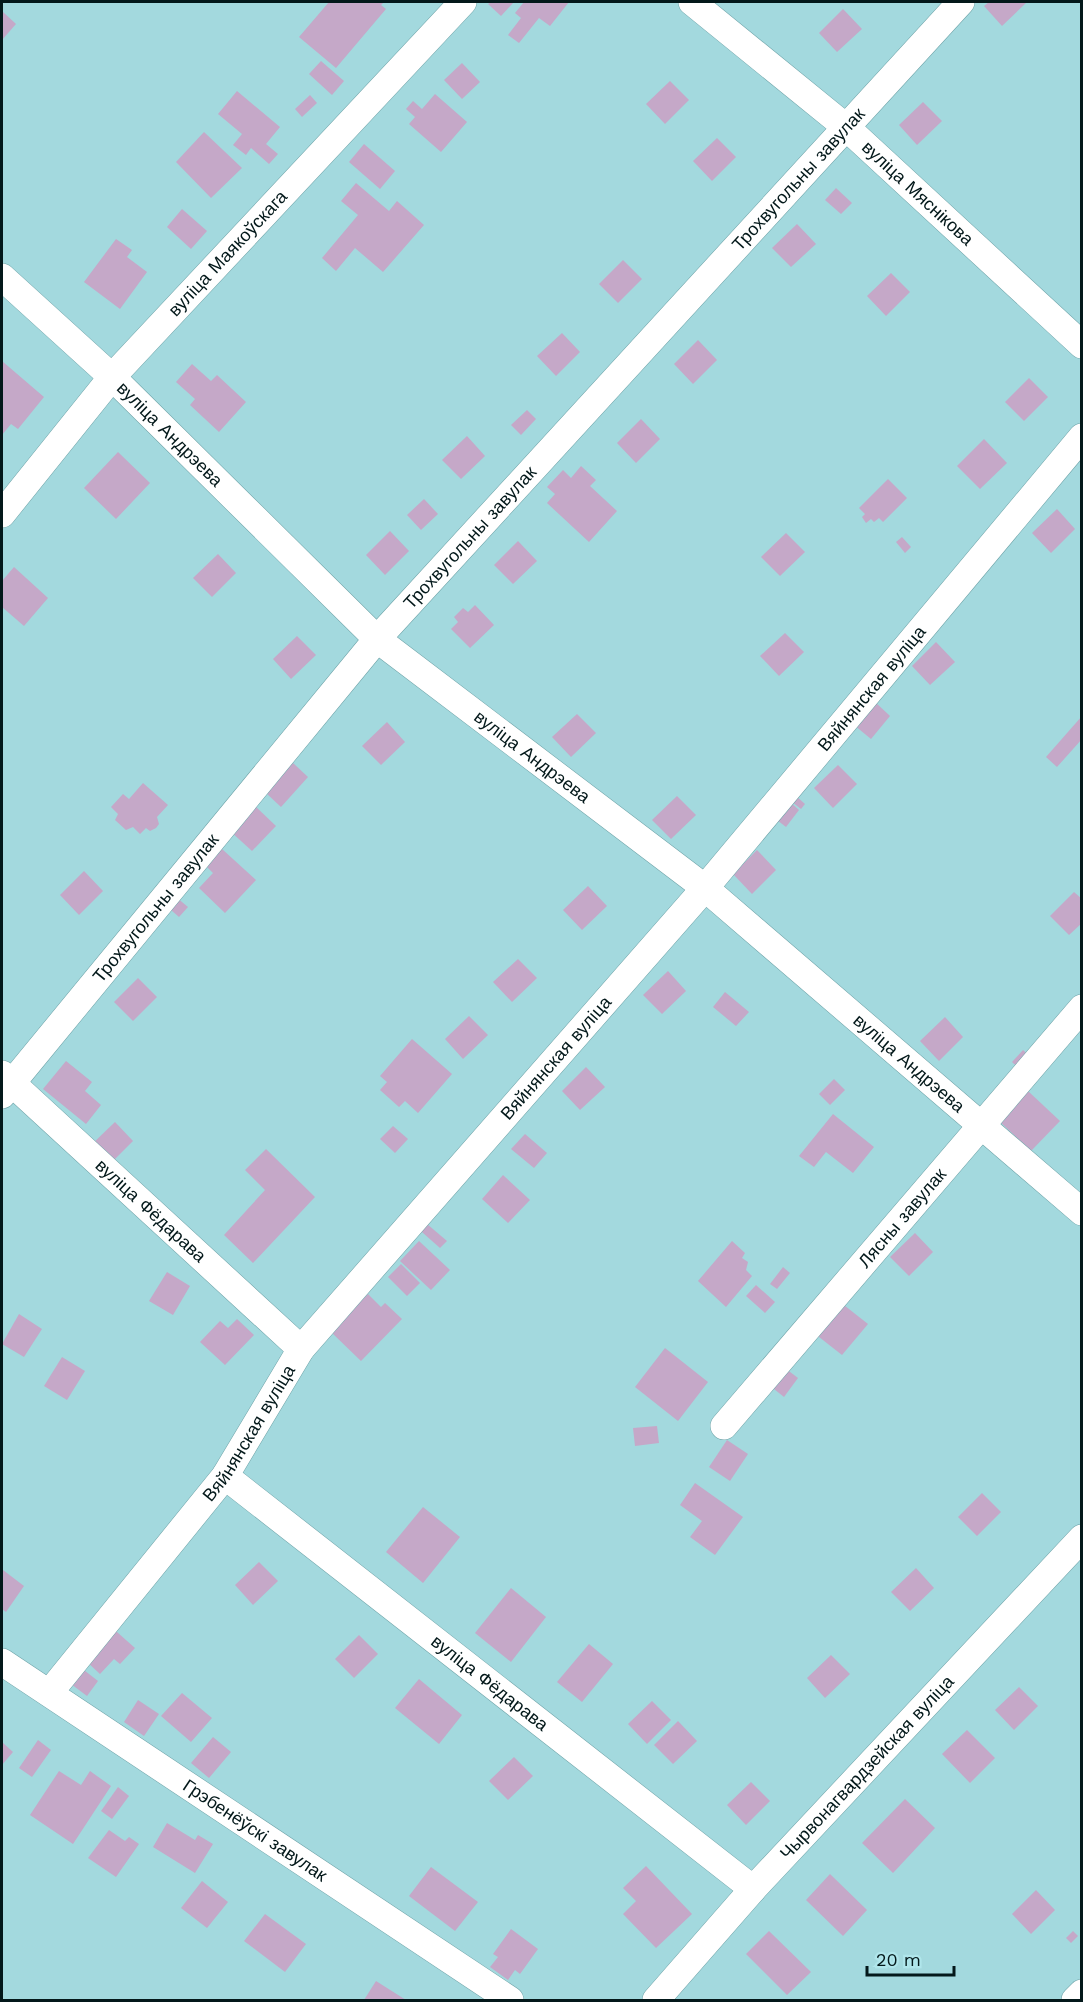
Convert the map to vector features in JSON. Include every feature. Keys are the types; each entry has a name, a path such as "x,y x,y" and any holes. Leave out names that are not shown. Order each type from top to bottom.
{"street":[{"name":"вуліца Маякоўскага","path":"2,514 112,377 463,2"},
{"name":"вуліца Мяснікова","path":"692,2 847,128 1082,345"},
{"name":"Трохвугольны завулак","path":"5,1084 377,639 961,2"},
{"name":"вуліца Андрэева","path":"2,277 112,377 377,639 705,888 1082,1212"},
{"name":"Вяйнянская вуліца","path":"50,1692 225,1476 301,1349 705,888 1082,436"},
{"name":"Лясны завулак","path":"724,1426 1082,1008"},
{"name":"вуліца Фёдарава","path":"5,1084 301,1349"},
{"name":"вуліца Фёдарава","path":"225,1476 753,1889"},
{"name":"Чырвонагвардзейская вуліца","path":"656,2001 753,1889 1082,1538"},
{"name":"Грэбенёўскі завулак","path":"2,1662 510,2001"},
{"path":"1075,2001 1082,1993"}],"building":[{"path":"329,2 384,2 381,5 386,9 336,68 299,37"},
{"path":"514,2 501,16 488,4"},
{"path":"524,2 569,2 550,26 539,18 519,43 508,35 521,18 515,13"},
{"path":"989,2 1027,2 1002,26 984,6"},
{"path":"843,9 862,29 837,52 819,33"},
{"path":"2,11 16,24 2,40"},
{"path":"321,61 344,81 332,95 309,74"},
{"path":"462,63 480,82 462,99 444,80"},
{"path":"670,81 689,100 665,124 646,104"},
{"path":"237,91 280,127 266,144 278,154 269,164 251,148 246,155 233,145 242,134 218,114"},
{"path":"435,94 467,122 441,152 409,124 415,117 406,109 413,101 422,109"},
{"path":"310,95 317,103 302,117 295,109"},
{"path":"923,102 942,121 917,145 899,125"},
{"path":"204,132 242,168 211,198 176,162"},
{"path":"717,138 736,157 712,181 693,161"},
{"path":"364,144 395,171 380,189 349,162"},
{"path":"356,183 389,211 397,201 424,225 383,272 355,248 336,271 322,258 358,215 341,201"},
{"path":"836,188 852,203 841,214 825,200"},
{"path":"182,209 207,231 191,249 167,227"},
{"path":"797,224 816,244 791,267 772,248"},
{"path":"116,239 132,250 127,257 147,272 120,309 84,282"},
{"path":"623,260 642,279 618,303 599,284"},
{"path":"891,273 910,292 886,316 867,296"},
{"path":"562,333 580,352 556,376 537,356"},
{"path":"698,340 717,360 693,384 674,364"},
{"path":"2,361 44,397 18,429 11,424 2,435"},
{"path":"192,364 211,381 217,375 246,402 219,432 190,405 195,399 176,382"},
{"path":"1029,378 1048,397 1024,421 1005,402"},
{"path":"527,410 536,419 521,435 511,425"},
{"path":"641,419 660,439 636,463 617,443"},
{"path":"467,436 485,456 461,479 442,460"},
{"path":"984,439 1007,463 980,489 957,466"},
{"path":"118,452 150,483 116,519 84,488"},
{"path":"581,466 596,480 590,486 617,511 589,542 547,503 555,494 547,487 563,470 571,478"},
{"path":"888,479 907,498 883,522 879,518 874,522 871,519 866,523 862,517 865,514 859,508"},
{"path":"424,499 438,514 421,530 407,515"},
{"path":"1057,509 1075,529 1051,553 1032,533"},
{"path":"390,531 409,551 385,575 366,555"},
{"path":"786,533 805,552 780,576 761,557"},
{"path":"902,537 911,547 905,553 896,542"},
{"path":"518,541 537,561 513,584 494,565"},
{"path":"218,554 236,573 212,597 193,578"},
{"path":"14,567 48,598 24,626 2,607 2,581"},
{"path":"475,605 494,625 470,648 451,629 458,622 454,617 463,608 468,612"},
{"path":"785,633 804,652 779,676 760,656"},
{"path":"297,636 316,655 291,679 273,659"},
{"path":"936,642 955,662 930,685 912,666"},
{"path":"874,701 890,716 871,739 854,725"},
{"path":"577,714 596,733 571,757 552,737"},
{"path":"1082,716 1082,739 1057,767 1046,757"},
{"path":"387,722 405,742 381,765 362,746"},
{"path":"293,763 308,777 281,807 266,793"},
{"path":"838,765 857,784 833,808 814,788"},
{"path":"143,783 168,805 157,817 159,824 156,828 150,831 146,828 140,834 133,827 126,830 115,820 118,814 111,807 123,794 129,799"},
{"path":"677,796 696,815 671,839 652,820"},
{"path":"796,796 805,804 801,809 792,802"},
{"path":"789,801 799,810 786,827 777,820"},
{"path":"254,805 276,826 252,851 230,831"},
{"path":"222,849 256,880 225,913 199,888 213,873 206,866"},
{"path":"757,850 776,870 752,894 733,874"},
{"path":"84,871 103,891 79,915 60,895"},
{"path":"588,886 607,906 582,930 563,910"},
{"path":"170,892 188,907 179,917 162,902"},
{"path":"1074,892 1082,899 1082,923 1069,935 1050,916"},
{"path":"518,959 537,978 512,1002 493,982"},
{"path":"668,971 686,991 662,1014 643,995"},
{"path":"138,978 157,997 133,1021 114,1002"},
{"path":"725,992 749,1012 736,1026 713,1007"},
{"path":"469,1016 488,1035 463,1059 445,1039"},
{"path":"945,1017 963,1037 939,1061 920,1041"},
{"path":"412,1039 452,1074 418,1113 405,1101 399,1107 380,1090 387,1082 380,1076"},
{"path":"1023,1050 1038,1064 1027,1076 1012,1062"},
{"path":"66,1061 92,1082 85,1091 101,1105 86,1124 43,1089"},
{"path":"586,1067 605,1087 580,1110 562,1091"},
{"path":"1011,1075 1060,1121 1031,1151 982,1105"},
{"path":"834,1079 845,1090 830,1105 819,1094"},
{"path":"833,1114 874,1147 853,1173 826,1152 814,1167 799,1156"},
{"path":"115,1122 133,1141 109,1165 90,1146"},
{"path":"393,1126 408,1139 395,1153 380,1139"},
{"path":"525,1134 547,1153 534,1168 511,1149"},
{"path":"266,1149 315,1197 253,1263 224,1235 265,1190 245,1170"},
{"path":"503,1175 530,1200 508,1223 482,1199"},
{"path":"420,1218 447,1241 440,1248 414,1225"},
{"path":"915,1233 933,1252 909,1276 890,1257"},
{"path":"419,1241 450,1270 431,1290 400,1261"},
{"path":"732,1241 745,1253 742,1258 748,1262 746,1270 752,1276 726,1307 698,1281"},
{"path":"401,1264 420,1283 407,1296 388,1277"},
{"path":"783,1267 790,1273 777,1289 770,1284"},
{"path":"167,1272 190,1286 173,1315 149,1301"},
{"path":"756,1285 775,1302 765,1313 746,1296"},
{"path":"368,1294 381,1307 385,1303 402,1319 361,1361 331,1332"},
{"path":"840,1302 868,1324 842,1355 814,1333"},
{"path":"19,1314 42,1329 24,1357 2,1344"},
{"path":"237,1319 254,1335 225,1365 200,1342 220,1321 228,1328"},
{"path":"665,1348 708,1382 678,1421 635,1387"},
{"path":"62,1357 85,1371 67,1400 44,1386"},
{"path":"773,1359 798,1378 784,1397 759,1377"},
{"path":"657,1426 659,1443 635,1446 633,1428"},
{"path":"727,1440 748,1454 730,1481 709,1467"},
{"path":"695,1483 743,1517 715,1555 690,1537 702,1521 680,1505"},
{"path":"982,1493 1001,1512 977,1536 958,1517"},
{"path":"423,1507 460,1537 423,1583 386,1552"},
{"path":"259,1562 278,1581 253,1605 235,1585"},
{"path":"916,1568 934,1588 910,1611 891,1592"},
{"path":"3,1570 24,1586 6,1612 2,1609"},
{"path":"511,1588 546,1617 511,1662 475,1633"},
{"path":"100,1617 135,1648 120,1664 114,1659 100,1674 72,1648"},
{"path":"359,1635 378,1654 354,1678 335,1659"},
{"path":"589,1644 613,1664 582,1702 557,1682"},
{"path":"831,1655 850,1674 825,1698 807,1678"},
{"path":"71,1660 98,1681 87,1696 59,1675"},
{"path":"419,1679 462,1715 439,1744 395,1708"},
{"path":"1019,1687 1038,1706 1014,1730 995,1710"},
{"path":"182,1693 212,1718 191,1742 161,1716"},
{"path":"138,1700 159,1714 144,1736 124,1722"},
{"path":"652,1701 671,1720 647,1744 628,1724"},
{"path":"678,1721 697,1741 673,1764 654,1745"},
{"path":"967,1730 995,1758 970,1783 942,1754"},
{"path":"213,1737 231,1752 209,1778 191,1763"},
{"path":"38,1740 51,1750 32,1777 19,1768"},
{"path":"2,1742 13,1752 2,1765"},
{"path":"514,1757 533,1776 508,1800 489,1781"},
{"path":"59,1771 81,1785 90,1771 111,1786 73,1844 30,1815"},
{"path":"751,1782 770,1801 746,1825 727,1805"},
{"path":"118,1787 129,1796 112,1819 101,1811"},
{"path":"905,1799 935,1828 893,1873 862,1843"},
{"path":"167,1823 195,1840 198,1835 213,1844 195,1873 153,1847"},
{"path":"109,1830 125,1841 129,1837 139,1844 116,1877 88,1858"},
{"path":"646,1866 692,1914 656,1948 623,1914 636,1901 623,1888"},
{"path":"431,1867 478,1902 455,1931 409,1896"},
{"path":"830,1874 867,1910 843,1936 806,1900"},
{"path":"202,1881 228,1902 207,1928 181,1908"},
{"path":"1036,1890 1055,1910 1031,1934 1012,1914"},
{"path":"265,1914 306,1944 285,1972 244,1941"},
{"path":"511,1929 538,1949 520,1974 515,1970 508,1980 490,1967 498,1957 493,1954"},
{"path":"769,1931 811,1972 787,1995 746,1954"},
{"path":"1073,1931 1078,1936 1071,1943 1066,1938"},
{"path":"376,1981 406,2000 364,2000"}]}
